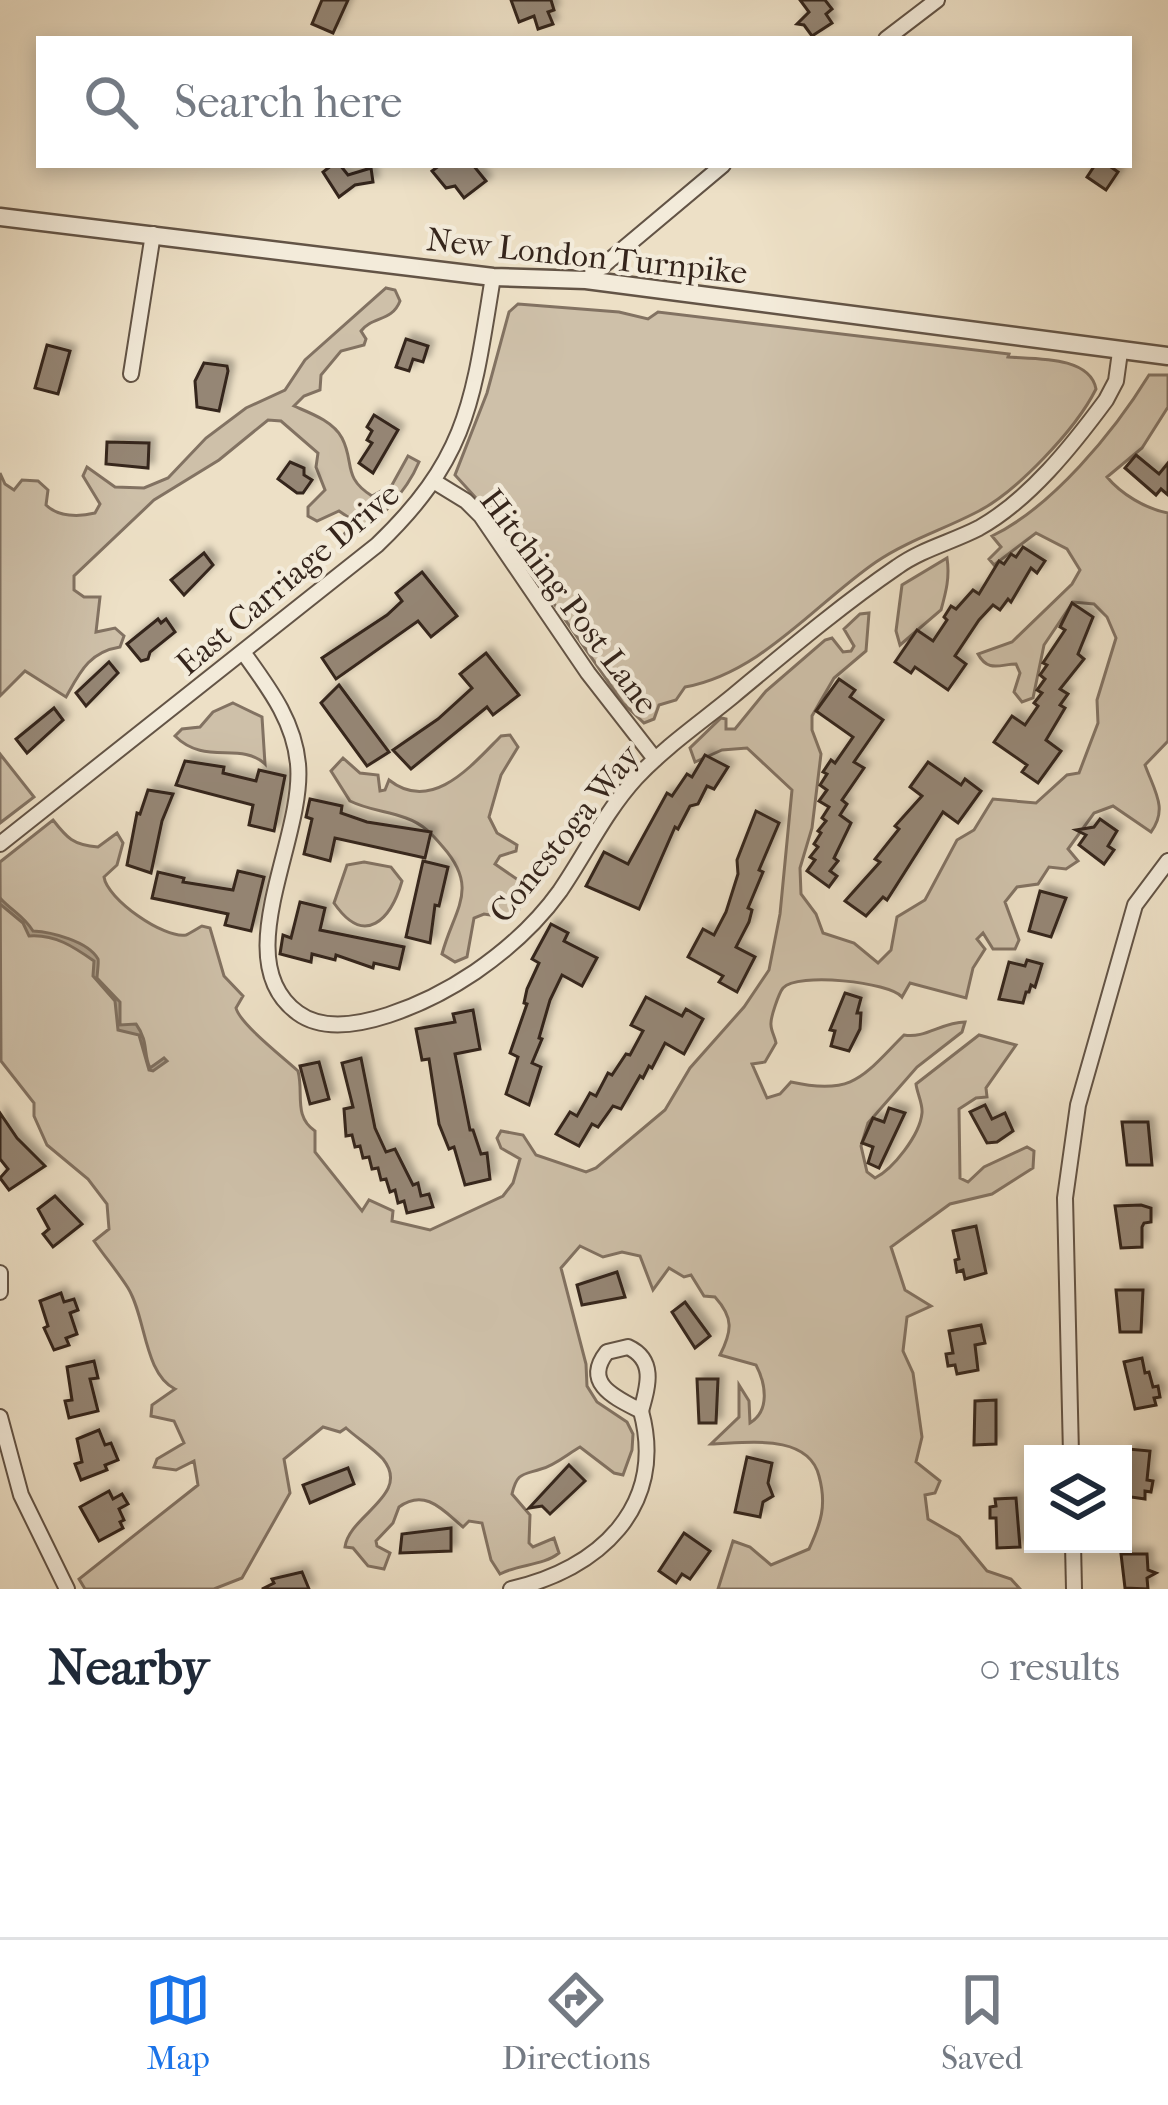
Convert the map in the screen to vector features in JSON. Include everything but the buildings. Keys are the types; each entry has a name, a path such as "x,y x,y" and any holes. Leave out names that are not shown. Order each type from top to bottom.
{"street":[{"path":"890,36 937,0"},
{"path":"586,280 718,168"},
{"name":"New London Turnpike","path":"0,218 493,277 586,280 1168,356"},
{"path":"131,374 153,234"},
{"name":"East Carriage Drive","path":"0,844 377,545 436,482 470,407 493,277"},
{"name":"Conestoga Way","path":"243,652 271,691 290,730 299,780 268,933 268,971 282,999 317,1022 341,1025 432,998 504,951 558,893 610,810 655,760 901,563 979,528 1021,499 1106,400 1116,381 1120,352"},
{"name":"Hitching Post Lane","path":"436,482 481,516 588,673 655,760"},
{"path":"1071,1445 1065,1198 1078,1106 1135,905 1168,861"},
{"path":"0,1273 0,1292"},
{"path":"511,1589 575,1568 620,1527 633,1505 646,1460 641,1411 648,1378 646,1360 635,1349 614,1348 599,1364 601,1385 641,1411"},
{"path":"0,1418 21,1495 67,1589"},
{"path":"1073,1553 1074,1589"}],"shaded area":[{"path":"386,288 395,290 400,301 396,308 366,326 361,331 364,345 341,351 321,375 320,390 294,406 338,432 356,482 372,496 392,485 408,456 419,462 389,507 346,541 342,537 354,521 339,511 317,521 308,516 308,507 325,490 316,467 318,453 281,421 268,420 219,460 154,500 74,576 74,590 84,597 100,597 96,632 115,628 124,636 120,647 93,658 66,697 25,671 0,696 0,473 14,490 22,480 38,481 48,490 46,505 56,512 95,513 100,504 83,476 87,467 115,487 144,488 168,478 206,438 246,408 285,390 305,360"},
{"path":"518,304 619,312 648,319 658,312 1046,359 1084,370 1096,389 1043,458 991,504 876,562 763,652 713,679 685,687 676,700 659,705 654,719 644,723 623,703 496,520 455,475 487,393 509,312"},
{"path":"1149,375 1168,375 1168,407 1142,448 1107,477 1134,500 1168,513 1168,741 1145,765 1158,800 1156,824 1151,832 1113,806 1094,813 1068,849 1078,861 1066,869 1049,867 1038,884 1017,887 1005,902 1019,940 1015,949 993,949 983,933 977,939 985,949 973,968 966,998 910,983 902,997 880,987 843,981 792,983 783,988 773,1012 776,1043 765,1062 752,1064 767,1098 780,1094 791,1082 844,1084 867,1072 904,1035 965,1022 962,1032 917,1067 868,1123 861,1146 867,1172 875,1178 897,1159 920,1122 916,1084 979,1035 1016,1045 986,1088 987,1097 959,1109 960,1178 968,1182 984,1167 1027,1147 1034,1151 1033,1168 992,1194 950,1204 891,1247 905,1290 931,1306 907,1317 903,1351 913,1373 922,1437 916,1462 940,1481 935,1493 925,1495 928,1519 959,1537 987,1571 1011,1579 1020,1589 718,1589 733,1541 750,1547 771,1565 809,1549 822,1514 819,1476 813,1462 789,1447 758,1442 711,1444 739,1417 739,1385 749,1401 750,1423 761,1412 764,1397 756,1365 720,1355 729,1325 715,1297 704,1296 691,1275 684,1277 669,1268 653,1290 640,1256 622,1252 603,1257 580,1246 561,1268 586,1364 587,1386 597,1402 627,1422 633,1434 632,1450 623,1475 580,1447 519,1478 512,1494 530,1515 529,1543 533,1547 554,1538 559,1553 500,1574 491,1560 482,1523 469,1521 463,1527 433,1504 417,1500 399,1507 393,1523 376,1541 390,1553 384,1569 368,1566 353,1548 345,1547 357,1525 385,1494 390,1472 379,1455 346,1428 340,1432 323,1427 284,1459 290,1493 242,1578 214,1589 85,1589 79,1579 198,1485 194,1461 176,1470 154,1467 157,1459 184,1443 174,1421 151,1416 152,1405 175,1389 157,1371 128,1288 94,1241 109,1229 107,1204 88,1179 47,1145 34,1116 34,1103 1,1061 0,862 53,820 71,840 89,846 98,847 117,833 123,843 117,865 104,877 107,886 125,906 164,931 186,935 202,926 210,928 224,976 243,996 236,1008 239,1015 298,1071 302,1111 315,1131 315,1152 362,1211 369,1200 393,1211 392,1221 430,1230 503,1196 513,1183 520,1159 501,1148 497,1138 501,1131 523,1135 536,1155 586,1172 596,1168 665,1110 690,1068 744,1007 769,970 780,914 792,790 747,748 722,750 695,762 690,748 721,718 726,719 726,729 735,729 766,691 825,640 832,638 843,652 851,651 854,646 844,629 860,614 869,613 866,651 834,678 812,716 821,754 812,828 800,868 801,894 823,933 854,943 878,963 891,950 897,917 925,900 957,840 974,830 993,799 1036,803 1067,775 1079,773 1098,723 1097,700 1116,638 1107,617 1094,604 1073,602 1044,645 1033,698 1022,702 1014,692 1020,673 1016,664 990,666 978,654 1012,642 1072,584 1080,570 1067,549 1036,533 994,565 989,559 1001,547 992,536 1037,507 1080,466"},
{"path":"947,558 941,610 900,645 896,631 902,585"},
{"path":"233,703 262,717 265,764 245,754 198,750 175,736 182,729 200,727 213,712"},
{"path":"510,735 518,747 501,775 489,817 497,833 517,845 516,851 500,856 495,864 524,884 519,910 509,918 484,914 474,918 467,957 455,962 442,954 461,899 454,862 417,823 350,801 331,771 343,758 360,773 378,775 380,791 389,780 405,789 436,789 464,772 501,736"},
{"path":"0,754 34,797 0,823"},
{"path":"364,862 391,867 402,881 384,917 366,926 345,917 334,903 347,865"},
{"path":"0,898 33,931 68,939 93,953 98,960 97,978 120,1002 120,1025 136,1024 150,1068 164,1058 167,1061 149,1070 139,1035 118,1030 115,1001 93,976 94,961 56,939 29,936 23,923 0,904"}]}
